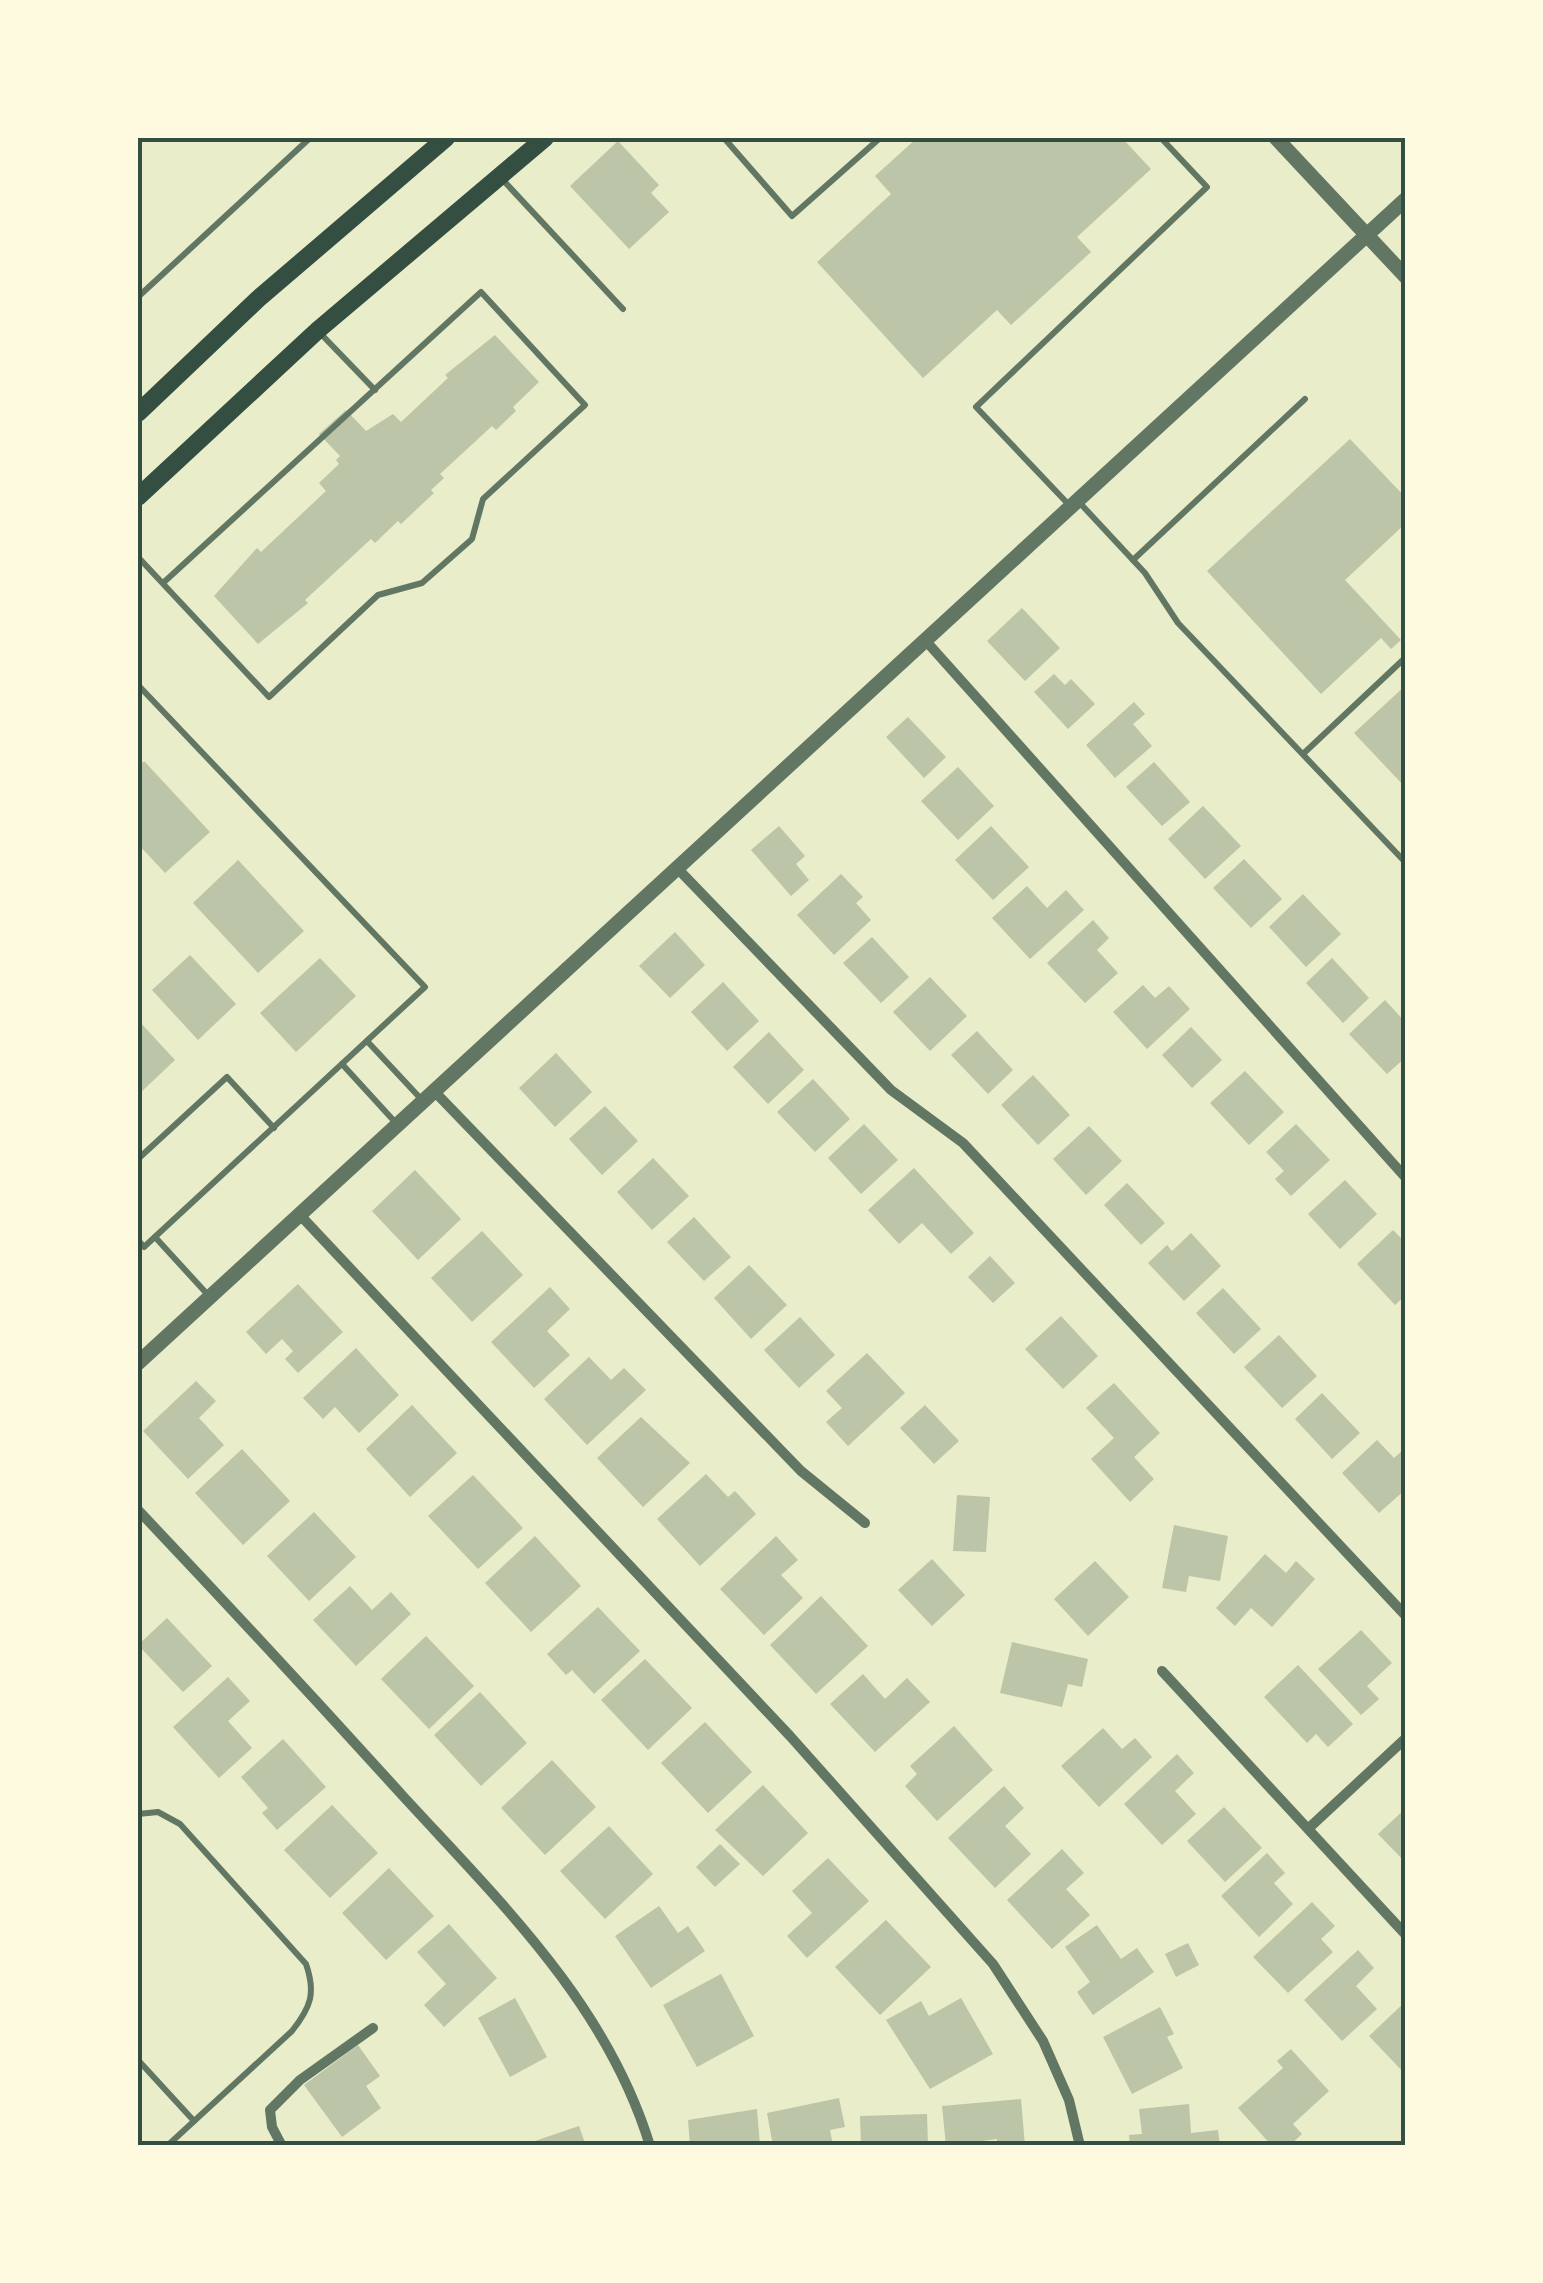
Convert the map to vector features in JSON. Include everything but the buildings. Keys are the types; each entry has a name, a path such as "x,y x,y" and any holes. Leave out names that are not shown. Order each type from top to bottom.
{"main road":[{"path":"138,413 270,288 446,138"},
{"path":"138,497 318,330 545,138"}],"street":[{"path":"1276,138 1406,277"},
{"path":"138,1363 1406,198"},
{"path":"925,640 1406,1178"},
{"path":"677,868 891,1090 963,1142 1406,1616"},
{"path":"428,1096 801,1472 865,1523"},
{"path":"300,1215 790,1736 993,1964 1043,2041 1070,2100 1080,2146"},
{"path":"138,1510 378,1768 570,1984 624,2070 650,2146"},
{"path":"1162,1671 1406,1935"},
{"path":"1310,1827 1406,1738"},
{"path":"282,2146 272,2127 270,2110 300,2080 373,2028"}],"lane":[{"path":"138,297 310,138"},
{"path":"724,138 792,216 880,138"},
{"path":"1161,138 1207,187 976,407 1133,560 1178,623 1406,863"},
{"path":"499,176 623,308"},
{"path":"138,558 269,697 378,595 422,583 472,539 483,499 585,404 481,292 163,584"},
{"path":"318,330 375,390"},
{"path":"1133,560 1305,399"},
{"path":"1302,754 1406,657"},
{"path":"138,685 425,986 144,1247 138,1240"},
{"path":"367,1041 428,1096"},
{"path":"342,1064 398,1124"},
{"path":"138,1159 226,1076 274,1128"},
{"path":"154,1238 210,1297"},
{"path":"138,1814 158,1812 180,1824 306,1964 314,1988 308,2010 292,2031 167,2146"},
{"path":"138,2060 194,2120"}]}
